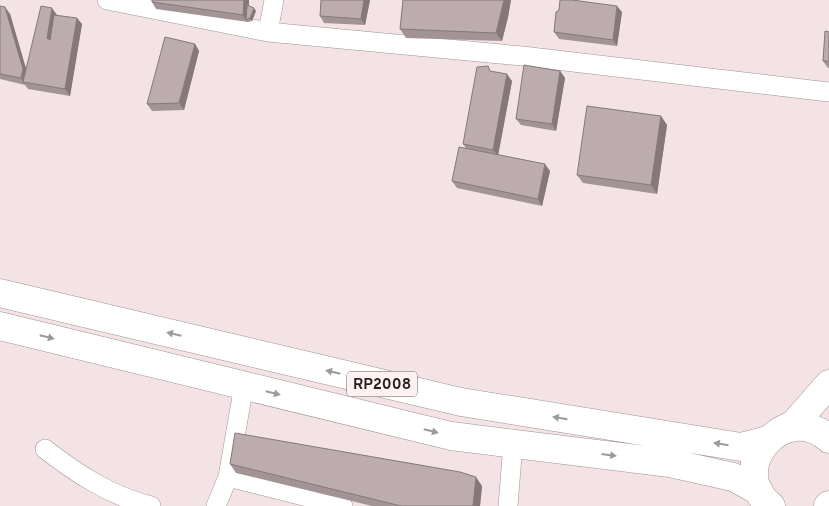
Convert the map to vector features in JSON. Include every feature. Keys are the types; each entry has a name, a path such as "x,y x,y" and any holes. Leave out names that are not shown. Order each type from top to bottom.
{"highway":[{"name":"RP2008","path":"0,293 461,402 741,447 774,436 793,427 808,427 829,439"},
{"name":"RP2008","path":"0,326 451,436 670,462 733,477 765,498"},
{"name":"RP2008","path":"765,498 755,478 755,464 760,451 774,436 794,424 829,384"}],"street":[{"path":"108,0 268,32 522,56 829,92"},
{"path":"268,32 274,0"},
{"path":"216,506 228,477 244,386"},
{"path":"508,506 513,444"},
{"path":"45,449 88,479 141,505"},
{"path":"228,477 343,506"}],"building":[{"path":"152,0 244,0 243,15 152,2"},
{"path":"321,0 364,0 361,19 320,16"},
{"path":"403,0 504,0 496,33 400,29"},
{"path":"560,0 617,6 613,40 554,32 556,12 559,10"},
{"path":"247,5 254,8 250,18 246,20"},
{"path":"0,6 5,7 23,69 21,78 0,74"},
{"path":"41,6 52,8 47,38 50,40 54,15 77,18 65,89 23,82"},
{"path":"825,31 829,32 829,61 823,61"},
{"path":"165,37 195,44 179,103 147,104"},
{"path":"524,65 560,71 552,124 516,119"},
{"path":"488,66 490,71 507,74 493,150 463,144 477,67"},
{"path":"587,106 661,116 651,185 577,175"},
{"path":"459,147 545,164 538,199 452,181"},
{"path":"235,433 460,472 476,477 473,506 401,506 230,464"}]}
